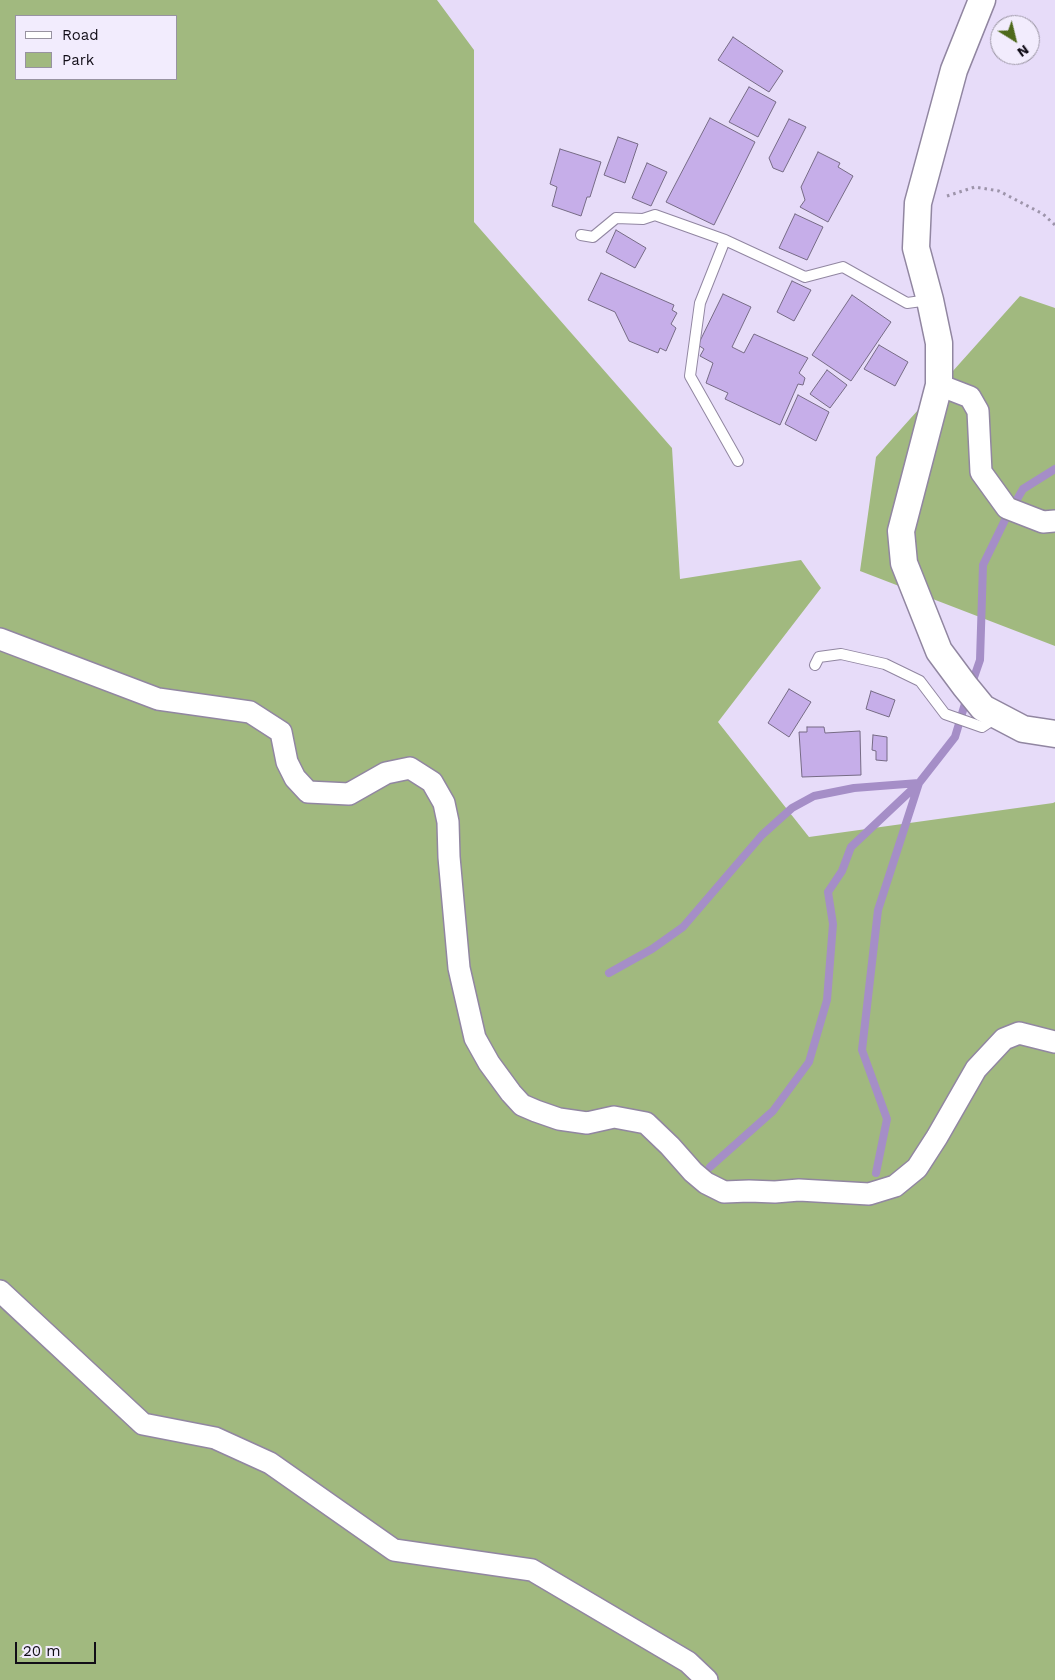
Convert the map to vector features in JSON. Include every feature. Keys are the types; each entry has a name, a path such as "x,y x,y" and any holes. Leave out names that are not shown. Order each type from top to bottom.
{"street":[{"path":"982,0 954,70 928,163 918,208 916,248 939,343 939,385 901,531 904,563 939,650 983,708 1023,729 1055,734"},
{"path":"939,385 970,397 978,411 981,472 1007,508 1043,522 1055,520"},
{"path":"0,639 158,699 250,712 281,732 287,762 295,778 308,792 349,794 386,773 410,768 432,782 444,803 448,822 449,857 459,968 475,1038 489,1063 522,1105 536,1111 559,1119 588,1123 614,1117 646,1123 670,1146 692,1172 706,1183 724,1192 799,1190 869,1194 895,1186 917,1168 976,1069 1004,1039 1019,1033 1055,1042"},
{"path":"0,1291 143,1424 215,1438 270,1463 394,1550 532,1570 688,1662 707,1680"}],"lane":[{"path":"581,235 593,237 616,218 643,220 655,215 725,240 805,277 843,267 907,303 930,300"},
{"path":"725,240 700,303 690,376 738,460"},
{"path":"815,665 820,656 841,654 885,664 920,681 945,714 982,727 998,716"}],"path":[{"path":"918,208 975,187 999,191 1043,214 1055,225"}],"green space":[{"path":"0,0 437,0 474,50 474,222 672,448 680,579 801,560 821,588 718,722 809,837 1055,802 1055,1680 0,1680"},
{"path":"1020,296 1055,308 1055,646 860,571 876,457"}],"building":[{"path":"733,37 783,71 769,92 718,60"},
{"path":"749,87 776,102 758,137 729,122"},
{"path":"710,118 755,142 714,225 666,202"},
{"path":"789,119 806,127 783,172 773,168 769,158"},
{"path":"618,137 638,144 625,183 604,175"},
{"path":"560,149 601,162 590,197 587,197 581,216 552,206 557,187 550,184"},
{"path":"818,152 840,163 838,167 853,176 828,222 800,207 805,200 801,187"},
{"path":"647,163 667,172 651,206 632,198"},
{"path":"795,214 823,227 807,260 779,248"},
{"path":"616,230 646,248 635,268 606,252"},
{"path":"601,273 674,305 672,310 677,313 671,324 676,328 666,351 660,348 658,353 629,341 615,312 588,300"},
{"path":"792,281 811,290 794,321 777,312"},
{"path":"723,294 751,307 732,347 744,353 754,334 808,358 799,373 805,378 803,385 798,384 780,425 725,399 728,393 706,383 713,363 700,356 704,349 698,345"},
{"path":"852,295 891,322 851,381 812,355"},
{"path":"879,345 908,362 895,386 864,369"},
{"path":"827,370 847,385 830,408 810,394"},
{"path":"798,395 829,412 816,441 785,424"},
{"path":"789,689 811,702 789,737 768,723"},
{"path":"871,691 895,700 889,717 866,709"},
{"path":"807,727 824,727 825,733 860,731 861,775 802,777 799,732 807,732"},
{"path":"873,735 887,737 887,761 876,760 876,751 872,750"}],"waterway":[{"path":"971,686 980,660 983,565 1023,489 1055,469"},
{"path":"710,1167 773,1111 809,1062 827,1000 833,924 828,892 842,871 851,847 919,783 955,737 967,697"},
{"path":"609,973 652,949 683,927 762,835 792,808 814,796 854,788 919,783 878,910 862,1050 887,1119 876,1173"}]}
